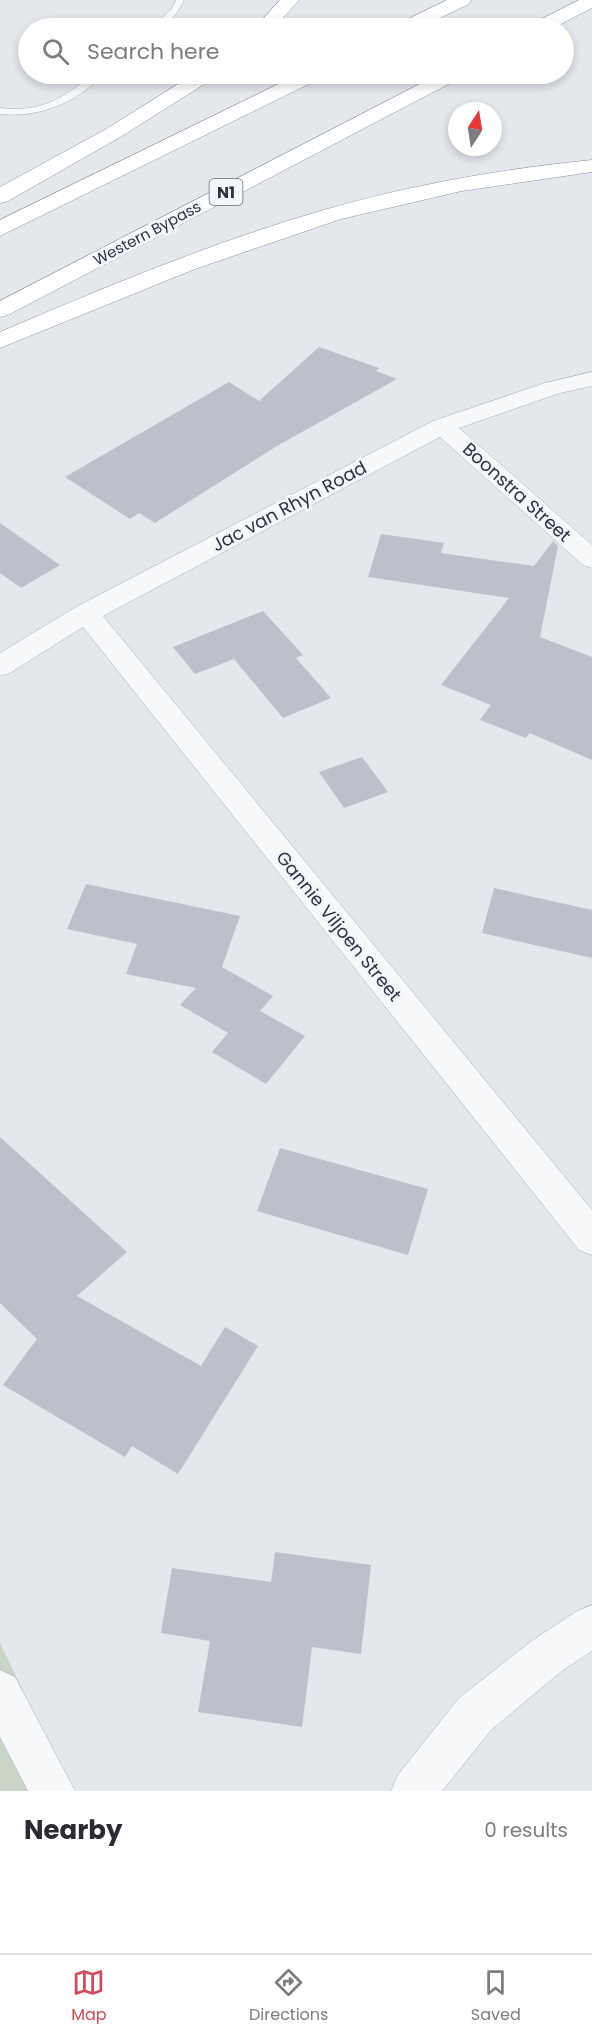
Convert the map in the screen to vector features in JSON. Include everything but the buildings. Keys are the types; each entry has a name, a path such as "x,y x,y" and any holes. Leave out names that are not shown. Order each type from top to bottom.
{"highway":[{"path":"273,18 290,0"},
{"path":"425,18 462,0"},
{"path":"559,18 592,1"},
{"path":"0,196 115,132 191,84"},
{"path":"0,229 294,84"},
{"name":"Western Bypass","path":"0,310 434,84"},
{"path":"0,341 125,288 240,244 359,208 532,172 592,166"}],"street":[{"name":"Jac van Rhyn Road","path":"0,666 86,613 442,426 553,388 592,380"},
{"name":"Boonstra Street","path":"442,426 592,559"},
{"name":"Gannie Viljoen Street","path":"86,613 592,1238"},
{"path":"414,1791 475,1714 548,1655 592,1626"},
{"path":"0,1692 52,1791"}],"lane":[{"path":"166,18 175,11 180,0"},
{"path":"0,111 20,113 43,110 68,98 86,84"}],"green space":[{"path":"0,1643 71,1791 0,1791"}]}
